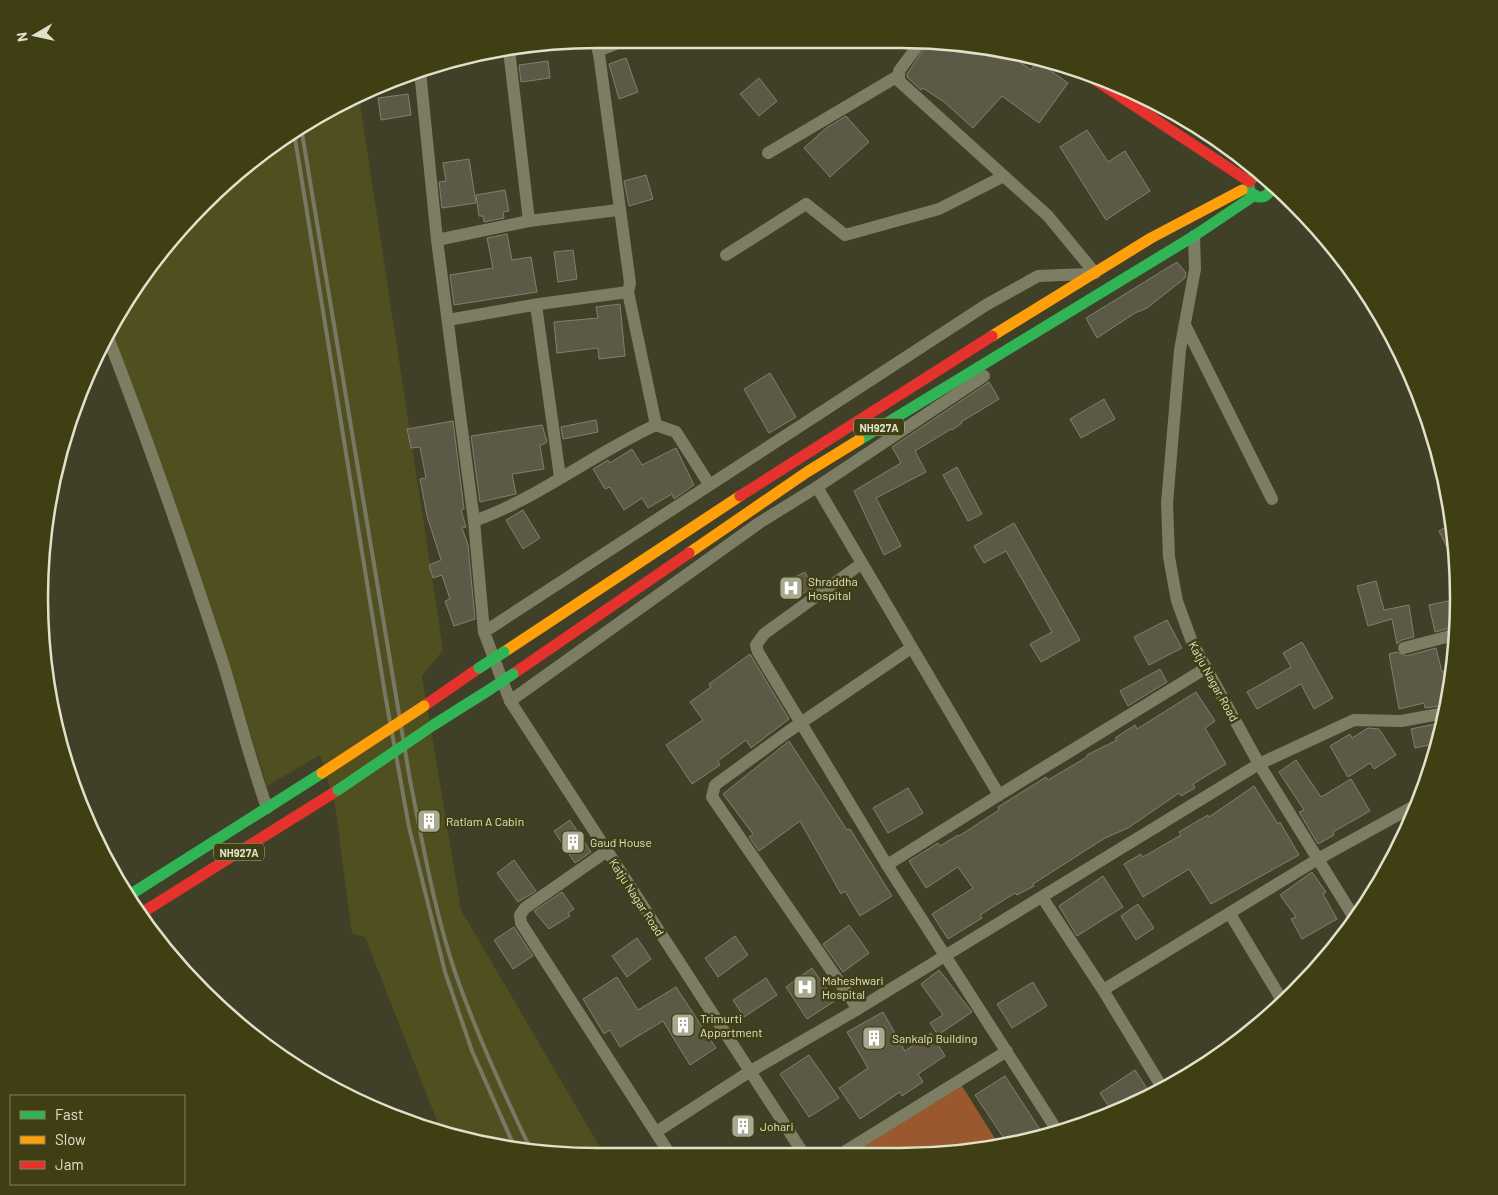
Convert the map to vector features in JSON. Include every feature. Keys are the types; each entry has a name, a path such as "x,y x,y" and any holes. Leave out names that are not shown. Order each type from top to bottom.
{"highway":[{"path":"1111,89 1259,181"},
{"path":"1169,117 1258,180"},
{"name":"NH927A","path":"145,911 338,790 513,674 807,472 1194,236 1261,182"},
{"name":"NH927A","path":"134,892 322,773 904,390 1206,207 1261,182"}],"street":[{"path":"597,48 618,210 630,283 628,292 656,424"},
{"path":"915,48 898,71 898,80 1048,216 1095,274"},
{"path":"510,55 529,221"},
{"path":"768,153 898,76"},
{"name":"Katju Nagar Road","path":"421,77 437,240 474,522 484,632 510,701 749,1072 801,1148"},
{"path":"726,255 806,204 845,235 939,209 1004,176"},
{"path":"437,240 529,221 618,210"},
{"name":"Katju Nagar Road","path":"1194,236 1195,269 1180,350 1167,502 1169,557 1177,601 1192,642 1259,764 1351,913"},
{"path":"484,632 986,305 1038,276 1095,274"},
{"path":"448,320 628,292"},
{"path":"510,701 759,523 817,487 1049,334 1101,292"},
{"path":"536,305 560,477"},
{"path":"1184,325 1272,499"},
{"path":"109,344 175,523 223,664 252,766 267,808"},
{"path":"474,522 502,511 629,437 656,424 676,432 709,484"},
{"path":"817,487 998,795"},
{"path":"861,564 764,634 756,645 758,652 887,865 947,955 1054,1125"},
{"path":"1404,648 1449,636"},
{"path":"858,1009 712,796 715,785 800,723 911,648"},
{"path":"887,865 1206,668"},
{"path":"656,1132 749,1072 858,1009 1259,764 1354,720 1401,721 1438,713"},
{"path":"1103,990 1318,859 1408,809"},
{"path":"607,851 525,908 520,915 521,923 666,1148"},
{"path":"1042,897 1103,990 1160,1083"},
{"path":"1230,914 1279,996"},
{"path":"850,1148 1007,1051"}],"shaded area":[{"path":"360,101 443,650 422,676 461,910 600,1148 526,1143 490,1137 438,1124 365,937 352,934 335,804 320,755 267,786 211,607 111,340 140,292 161,263 184,235 235,184 292,140 322,121"},
{"path":"957,1078 995,1139 972,1143 901,1148 859,1148 857,1146"}],"building":[{"path":"924,49 936,49 1008,58 1017,60 1031,70 1035,64 1043,66 1068,83 1039,123 1002,96 973,128 944,102 923,88 921,90 907,77 907,74"},
{"path":"626,58 638,92 619,99 609,64"},
{"path":"548,61 550,78 521,82 519,65"},
{"path":"759,78 777,101 759,116 740,94"},
{"path":"408,94 411,115 381,120 378,98"},
{"path":"846,116 869,142 830,177 804,148 826,128"},
{"path":"1087,130 1108,162 1125,151 1150,191 1106,220 1060,147"},
{"path":"469,159 476,203 442,208 439,182 446,181 443,163"},
{"path":"646,175 653,199 629,206 624,181"},
{"path":"505,190 509,211 503,212 504,218 484,222 483,216 479,216 476,195"},
{"path":"507,234 512,260 531,257 537,292 454,305 450,275 493,268 487,238"},
{"path":"573,250 577,279 558,282 554,252"},
{"path":"1177,262 1186,273 1185,278 1147,308 1135,313 1097,338 1086,318"},
{"path":"620,304 625,356 599,359 598,348 557,353 554,322 598,318 596,307"},
{"path":"770,373 796,417 769,433 744,389"},
{"path":"989,382 999,399 961,422 952,430 915,451 926,472 876,498 901,546 884,555 854,491 901,463 892,447"},
{"path":"1104,399 1115,419 1081,438 1070,419"},
{"path":"596,420 598,432 563,439 561,427"},
{"path":"453,421 464,509 461,510 466,527 462,528 468,545 475,619 454,626 445,601 450,599 442,575 433,578 429,565 441,560 427,516 420,479 426,478 420,447 411,448 407,429"},
{"path":"542,425 547,442 540,446 544,469 512,474 516,494 480,502 471,436"},
{"path":"676,448 694,485 674,499 672,494 648,508 642,498 624,510 610,487 605,489 593,469 608,460 610,463 632,449 642,465"},
{"path":"957,467 982,514 968,521 943,475"},
{"path":"523,510 540,538 523,549 506,520"},
{"path":"1014,523 1080,640 1041,662 1030,644 1052,632 1006,551 984,563 974,546"},
{"path":"1446,527 1448,549 1439,531"},
{"path":"805,572 813,588 790,600 782,584"},
{"path":"1376,581 1384,610 1409,605 1414,637 1402,640 1397,644 1392,619 1368,626 1357,586"},
{"path":"1450,601 1449,628 1435,632 1429,605"},
{"path":"1167,620 1182,648 1149,665 1134,637"},
{"path":"1302,642 1333,698 1314,709 1301,684 1257,709 1247,692 1291,667 1283,653"},
{"path":"1436,648 1442,672 1446,671 1440,706 1425,708 1424,703 1399,709 1389,654 1397,652 1406,656"},
{"path":"750,654 789,719 751,748 746,740 718,761 720,765 692,784 666,745 703,720 690,702 711,687 709,684"},
{"path":"1160,669 1167,682 1128,706 1120,691"},
{"path":"1196,692 1215,721 1205,728 1226,764 1193,784 1195,788 1181,796 1179,793 1128,828 1105,838 1033,884 1034,886 1017,895 1015,893 980,915 982,918 948,939 932,914 973,888 958,867 926,888 909,861 938,843 940,846 959,836 999,810 998,807 1046,777 1048,780 1087,757 1087,755 1117,740 1115,738 1135,725 1137,729"},
{"path":"1436,724 1430,745 1415,748 1411,729"},
{"path":"1368,728 1379,729 1396,755 1374,769 1370,763 1348,777 1330,746 1350,734 1352,738"},
{"path":"789,741 847,830 850,829 892,896 860,916 845,891 841,894 800,821 759,851 749,837 753,834 723,794"},
{"path":"1296,760 1321,797 1351,779 1370,811 1333,832 1334,835 1318,844 1299,812 1304,810 1279,772"},
{"path":"1254,786 1278,824 1280,822 1299,855 1211,904 1189,869 1143,897 1124,864 1141,854 1143,857 1181,835 1179,832 1208,815 1209,817"},
{"path":"908,788 923,813 888,833 873,808"},
{"name":"Gaud House","path":"570,820 591,852 575,863 554,831"},
{"path":"514,860 536,891 518,902 497,873"},
{"path":"1312,872 1326,892 1323,894 1337,919 1302,939 1291,919 1296,917 1280,895"},
{"path":"1103,876 1123,907 1077,936 1059,906"},
{"path":"562,892 574,909 568,913 570,916 549,929 534,911"},
{"path":"1138,904 1154,928 1136,940 1121,916"},
{"path":"849,925 869,953 843,972 823,944"},
{"path":"514,927 533,956 513,969 494,940"},
{"path":"735,936 748,955 718,977 705,958"},
{"path":"637,938 651,959 627,977 612,956"},
{"path":"812,968 835,1001 807,1019 786,987"},
{"path":"939,970 972,1012 938,1035 930,1023 943,1015 921,984"},
{"path":"617,977 638,1010 676,987 716,1048 690,1065 663,1021 620,1047 610,1030 604,1034 583,999"},
{"path":"766,978 777,995 744,1017 733,1000"},
{"path":"1033,982 1047,1006 1012,1028 997,1004"},
{"path":"883,1012 905,1051 931,1033 945,1056 918,1074 923,1082 902,1096 900,1092 860,1119 839,1088 868,1068 847,1032"},
{"path":"809,1055 839,1098 809,1117 780,1074"},
{"path":"1135,1070 1147,1089 1109,1107 1100,1093"},
{"path":"1005,1076 1040,1130 1004,1138 975,1095"}],"railway":[{"path":"302,134 410,780 429,877 441,925 463,995 490,1062 528,1143"},
{"path":"295,138 385,694 409,827 445,972 472,1051 512,1141"}],"traffic: fast":[{"path":"1254,177 1249,186 1252,194 1260,197 1268,194 1270,190"},
{"path":"859,440 1194,236 1255,195"},
{"path":"479,668 504,652"},
{"path":"489,690 513,674"},
{"path":"435,724 489,690"},
{"path":"338,790 435,724"},
{"path":"134,892 322,773"}],"traffic: slow":[{"path":"992,336 1151,238 1242,190"},
{"path":"689,553 807,472 859,440"},
{"path":"504,652 740,496"},
{"path":"322,773 424,706"}],"traffic: jam":[{"path":"1106,87 1250,182"},
{"path":"740,496 992,336"},
{"path":"513,674 689,553"},
{"path":"424,706 479,668"},
{"path":"145,911 338,790"}],"place":[{"name":"Shraddha Hospital","path":"791,588"},
{"name":"Ratlam A Cabin","path":"429,821"},
{"name":"Gaud House","path":"573,842"},
{"name":"Maheshwari Hospital","path":"805,987"},
{"name":"Trimurti Appartment","path":"683,1025"},
{"name":"Sankalp Building","path":"874,1038"},
{"name":"Johari","path":"743,1126"}]}
